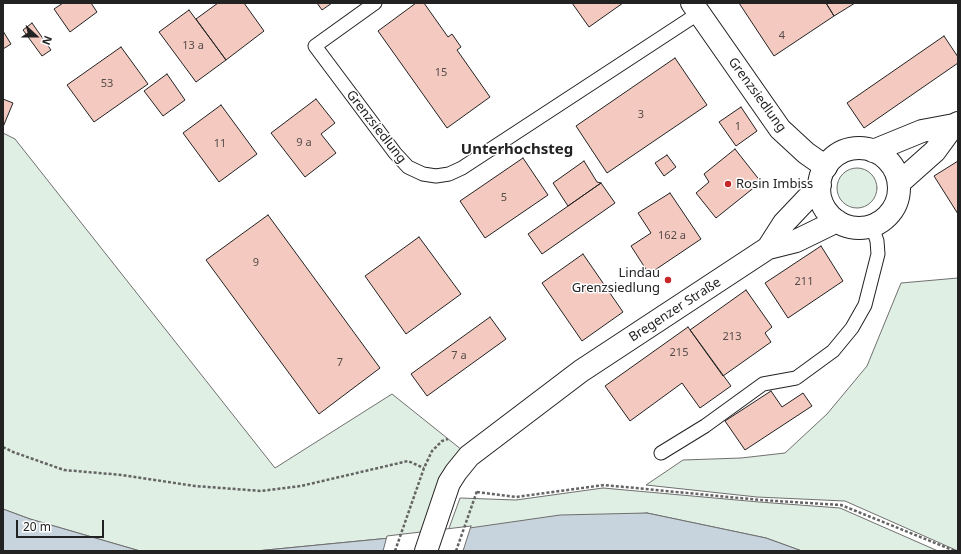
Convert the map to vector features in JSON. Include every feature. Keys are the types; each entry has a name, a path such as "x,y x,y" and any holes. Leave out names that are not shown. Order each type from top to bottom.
{"main road":[{"name":"Grenzsiedlung","path":"695,8 780,129 806,153 823,176"},
{"path":"872,150 922,131 956,124"},
{"path":"899,183 935,151 956,124"},
{"path":"859,148 872,150 883,156 891,163 899,183 899,195 894,207 887,217 880,222 864,228 850,227 837,221 829,214 824,206 820,196 823,176 833,158 845,151 859,148"},
{"name":"Bregenzer Straße","path":"768,248 784,223 823,176"},
{"name":"Bregenzer Straße","path":"426,551 449,483 469,456 581,371 768,248 796,240 837,221"}],"lane":[{"name":"Grenzsiedlung","path":"375,3 315,46 395,153 408,167 423,174 436,176 449,174 462,168 695,8"},
{"path":"661,453 706,426 763,384 796,378 832,351 852,328 865,305 878,254 877,241 872,226"}],"path":[{"path":"3,448 64,470 122,475 195,486 261,491 301,486 408,461 424,468"},
{"path":"456,551 477,492 516,497 604,485 760,500 841,505 955,551"},
{"path":"395,551 416,490"}],"green space":[{"path":"3,133 15,139 275,468 392,394 462,450 421,535 256,551 140,551 30,519 3,509"},
{"path":"857,168 865,170 871,174 875,180 877,188 875,196 871,202 865,206 857,208 849,206 843,202 839,196 837,188 839,180 843,174 849,170"},
{"path":"958,278 958,551 845,501 757,497 646,485 683,460 741,458 785,453 827,414 867,366 901,283"},
{"path":"603,488 840,508 938,551 802,551 766,538 647,513 448,531 460,498 516,500"}],"shaded area":[{"path":"3,509 30,519 140,551 3,551"},
{"path":"647,513 766,538 802,551 256,551 421,535 560,515"}],"pier":[{"path":"471,526 463,551 383,551 387,536"}],"building":[{"path":"63,3 91,3 97,12 70,32 54,9"},
{"path":"218,3 244,3 264,31 226,60 196,19"},
{"path":"317,3 332,3 322,10"},
{"path":"416,3 424,3 448,37 452,34 461,47 457,50 490,97 447,128 378,31"},
{"path":"572,3 623,3 589,27"},
{"path":"739,3 826,3 834,16 774,56"},
{"path":"826,3 855,3 834,16"},
{"path":"189,10 226,60 196,82 159,32"},
{"path":"32,23 51,50 42,56 23,30"},
{"path":"3,31 11,44 3,49"},
{"path":"944,36 958,57 958,63 864,128 847,103"},
{"path":"121,47 148,84 94,122 67,85"},
{"path":"675,58 707,105 607,173 576,126"},
{"path":"167,74 185,100 163,116 144,91"},
{"path":"3,99 13,103 3,127"},
{"path":"316,99 335,123 321,134 336,153 305,177 271,133"},
{"path":"221,105 257,154 219,182 183,133"},
{"path":"741,107 757,131 736,146 719,122"},
{"path":"735,149 761,182 716,218 696,193 709,182 704,174"},
{"path":"667,155 676,167 664,176 655,163"},
{"path":"523,158 548,195 485,238 460,201"},
{"path":"584,161 597,182 601,183 568,206 553,183"},
{"path":"958,161 958,214 934,176"},
{"path":"601,183 615,203 542,254 528,234"},
{"path":"670,193 701,239 649,274 631,246 651,233 638,213"},
{"path":"268,215 380,368 319,414 206,260"},
{"path":"419,237 461,294 406,334 365,276"},
{"path":"821,246 843,281 788,318 765,283"},
{"path":"583,254 623,312 582,341 542,283"},
{"path":"746,290 772,327 765,333 771,342 723,376 690,330"},
{"path":"490,317 506,339 427,396 411,374"},
{"path":"688,327 731,386 700,408 682,383 630,421 605,386"},
{"path":"771,391 782,407 803,393 812,406 745,450 725,421"}],"place":[{"name":"Rosin Imbiss","path":"728,184"},
{"name":"Lindau Grenzsiedlung","path":"668,280"}],"district":[{"name":"Unterhochsteg","path":"517,150"}]}
